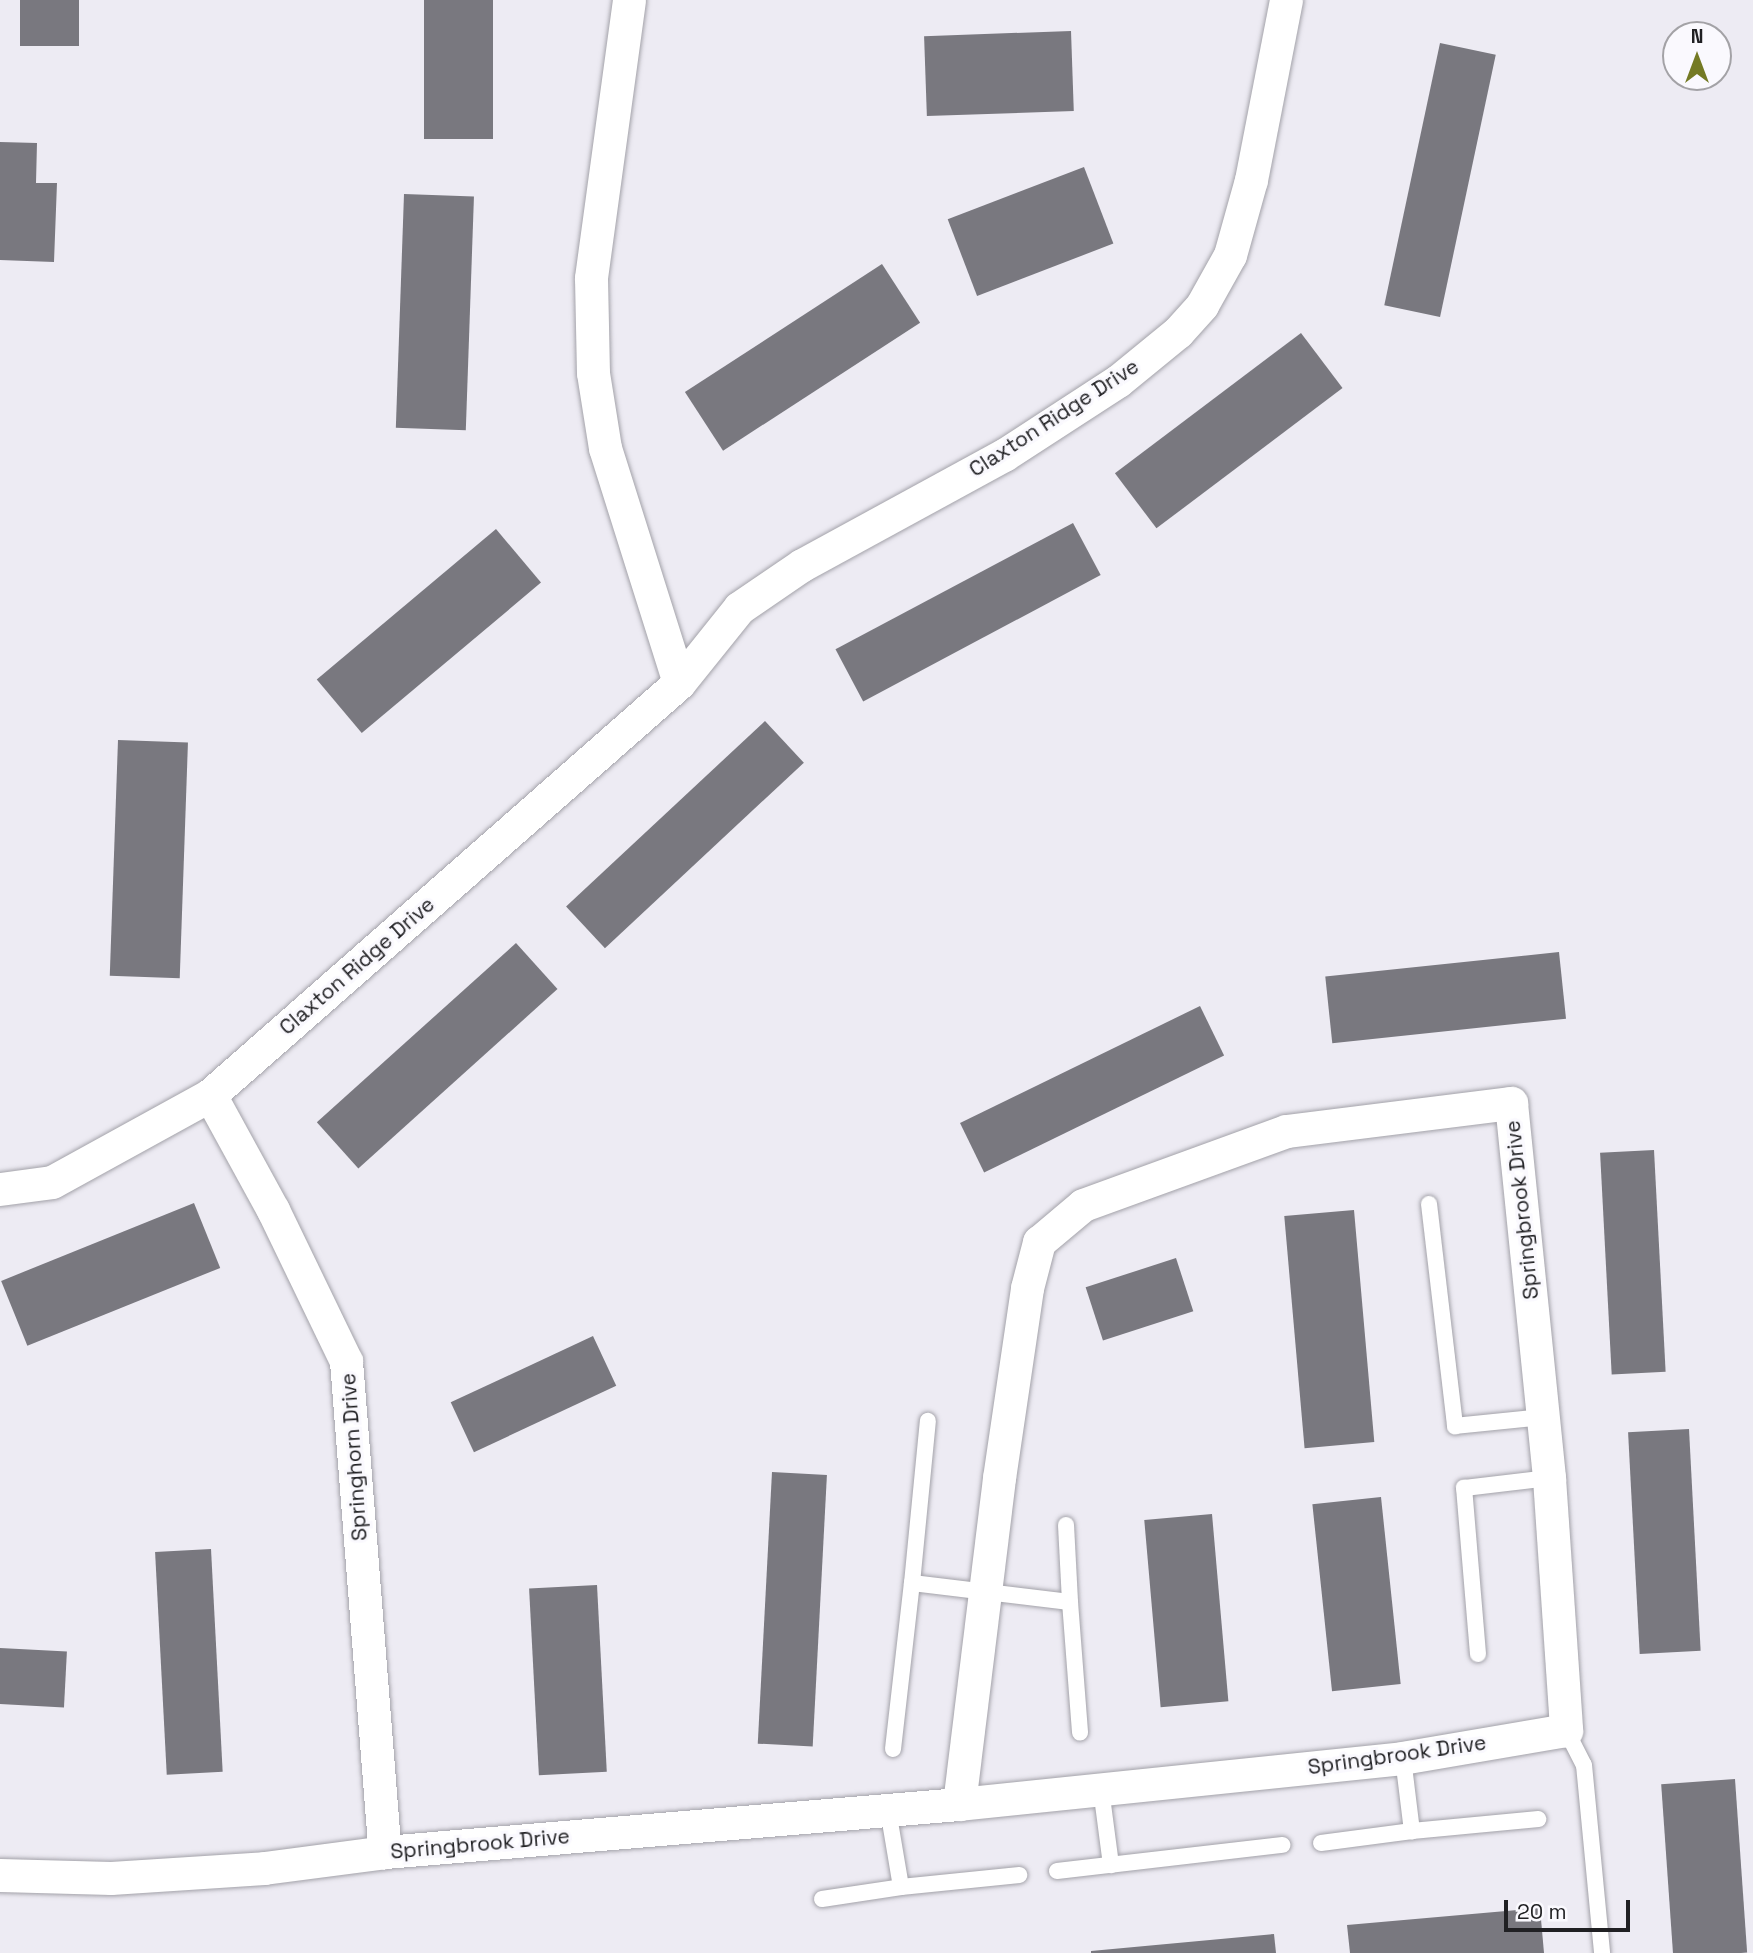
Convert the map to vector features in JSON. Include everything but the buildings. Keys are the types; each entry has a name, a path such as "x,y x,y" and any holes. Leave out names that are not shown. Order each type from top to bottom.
{"street":[{"path":"629,0 592,278 593,373 605,447 678,683"},
{"name":"Claxton Ridge Drive","path":"0,1189 52,1182 209,1095 678,683 739,608 802,565 1004,455 1118,381 1194,314 1230,255 1251,180 1286,0"},
{"name":"Springhorn Drive","path":"209,1095 273,1210 346,1361 385,1852"},
{"name":"Springbrook Drive","path":"0,1875 111,1878 264,1868 385,1852 959,1804 1403,1758 1566,1730 1549,1478 1511,1103 1286,1131 1083,1205 1039,1242 1027,1288 959,1804"}],"lane":[{"path":"1429,1204 1455,1426 1542,1417"},
{"path":"893,1749 928,1421"},
{"path":"1478,1654 1464,1488 1549,1478"},
{"path":"1066,1525 1080,1732"},
{"path":"912,1583 985,1594 1070,1602"},
{"path":"1566,1730 1584,1765 1602,1953"},
{"path":"1403,1758 1412,1831"},
{"path":"1101,1789 1111,1865"},
{"path":"888,1810 901,1887"},
{"path":"1321,1843 1538,1819"},
{"path":"1056,1871 1283,1846"},
{"path":"822,1899 901,1887 1019,1875"}]}
